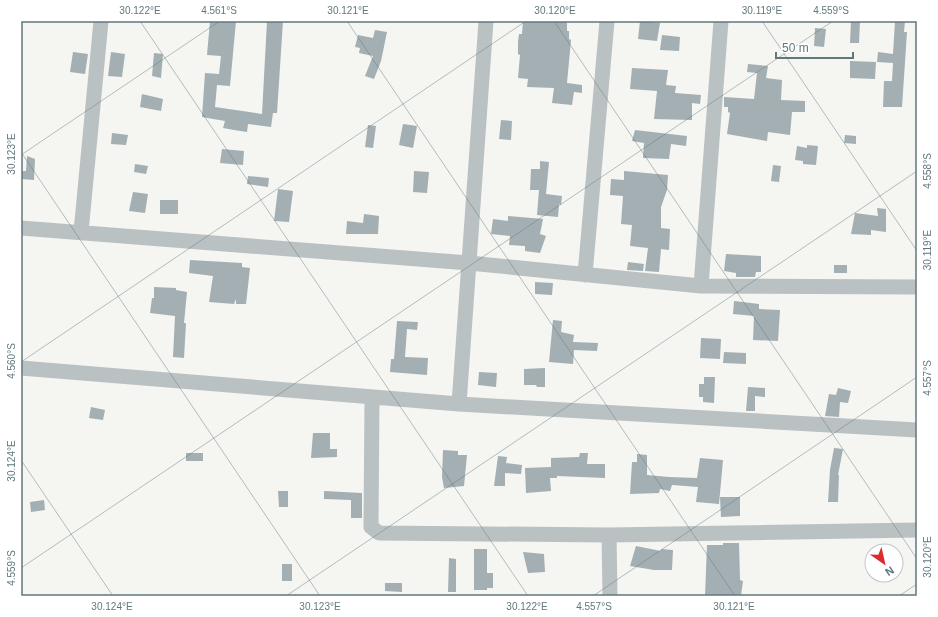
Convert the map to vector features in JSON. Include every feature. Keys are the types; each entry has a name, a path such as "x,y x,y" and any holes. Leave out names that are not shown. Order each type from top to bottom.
{"street":[{"path":"81,232 101,21"},
{"path":"459,404 486,21"},
{"path":"585,275 607,21"},
{"path":"701,286 721,21"},
{"path":"21,228 469,263 701,286 917,287"},
{"path":"21,368 459,404 917,430"},
{"path":"372,397 371,527 379,533 609,535 917,530"},
{"path":"609,535 610,596"}],"building":[{"path":"210,21 236,21 230,86 217,85 215,107 262,114 267,21 283,21 277,113 273,113 271,127 248,124 247,132 223,128 225,121 202,117 205,73 219,74 221,56 207,55"},
{"path":"523,21 567,21 567,31 569,31 569,39 571,40 567,83 582,85 582,93 574,92 572,105 552,103 554,88 527,87 528,79 518,78 520,55 518,54 518,42 519,34 522,34"},
{"path":"640,21 660,23 657,41 638,39"},
{"path":"851,21 860,21 859,43 850,43"},
{"path":"895,21 905,21 904,32 907,32 902,107 883,107 884,81 892,81 893,63 877,62 878,52 893,54"},
{"path":"815,28 826,29 824,47 814,46"},
{"path":"375,30 387,32 381,61 374,79 365,76 373,56 359,53 360,48 355,47 358,35 373,38"},
{"path":"662,35 680,37 679,51 660,50"},
{"path":"73,52 88,54 85,74 70,72"},
{"path":"111,52 125,54 122,77 108,76"},
{"path":"154,53 163,54 161,78 152,76"},
{"path":"850,61 876,62 875,79 850,78"},
{"path":"748,64 768,66 766,78 782,80 781,100 805,101 805,112 792,112 790,135 768,132 767,141 727,134 730,113 728,112 728,107 724,107 724,97 754,99 757,73 747,72"},
{"path":"632,68 668,70 666,85 676,86 675,93 701,95 700,104 692,103 692,120 654,119 657,91 630,89"},
{"path":"142,94 163,99 161,111 140,107"},
{"path":"501,120 512,121 511,140 499,139"},
{"path":"403,124 417,126 413,148 399,145"},
{"path":"368,125 376,126 373,148 365,147"},
{"path":"635,130 687,136 686,146 671,144 669,159 643,158 644,143 632,141"},
{"path":"112,133 128,135 126,145 111,144"},
{"path":"845,135 856,136 856,144 844,143"},
{"path":"807,145 818,146 816,165 803,164 803,161 795,160 797,146 807,148"},
{"path":"222,149 244,151 243,165 220,163"},
{"path":"27,156 35,159 34,180 21,179 21,171 26,171"},
{"path":"540,161 549,162 546,194 562,196 561,205 559,204 558,217 537,215 539,190 530,190 531,169 540,169"},
{"path":"135,164 148,166 146,174 134,172"},
{"path":"773,165 781,166 779,182 771,181"},
{"path":"414,171 429,172 427,193 413,192"},
{"path":"624,171 668,175 667,190 661,207 661,228 670,229 669,250 661,249 659,272 645,271 648,248 630,246 632,225 621,224 623,196 610,195 611,179 624,180"},
{"path":"248,176 269,178 268,187 247,184"},
{"path":"278,189 293,191 289,222 274,221"},
{"path":"133,192 148,194 145,213 129,211"},
{"path":"160,200 178,200 178,214 160,214"},
{"path":"877,208 886,209 886,232 871,230 871,235 851,234 855,213 878,216"},
{"path":"364,214 379,216 378,234 346,234 347,221 363,223"},
{"path":"508,216 543,219 540,234 546,236 540,253 525,251 525,246 509,245 510,236 491,234 493,219 508,221"},
{"path":"726,254 761,256 761,272 756,272 755,277 736,277 736,273 724,271"},
{"path":"190,260 242,263 242,267 250,268 246,304 236,304 236,299 234,304 209,302 213,276 189,273"},
{"path":"628,262 644,264 643,271 627,270"},
{"path":"834,265 847,265 847,273 834,273"},
{"path":"535,282 553,283 552,295 535,294"},
{"path":"154,287 176,288 176,290 187,292 184,323 186,323 184,358 173,357 175,316 150,313 152,298 154,298"},
{"path":"734,301 759,304 759,309 780,310 778,341 753,340 754,316 733,314"},
{"path":"553,320 562,321 561,332 574,335 573,342 598,343 597,351 574,350 573,364 549,362"},
{"path":"397,321 418,322 417,330 407,329 405,357 428,358 427,375 390,372 391,359 394,359"},
{"path":"701,338 721,339 720,359 700,358"},
{"path":"724,352 746,353 746,364 723,363"},
{"path":"545,368 545,387 524,385 524,369"},
{"path":"479,372 497,373 496,387 478,385"},
{"path":"704,377 715,377 714,403 703,402 703,397 699,397 699,384 704,384"},
{"path":"748,387 765,388 765,397 755,396 755,411 746,411"},
{"path":"838,388 851,391 848,403 840,402 839,417 825,416 829,394 836,395"},
{"path":"91,407 105,410 103,420 89,418"},
{"path":"313,433 330,433 330,449 337,449 337,457 311,458"},
{"path":"834,448 843,449 838,475 838,502 828,502 830,470"},
{"path":"443,450 458,451 458,455 467,455 464,486 444,488 442,477"},
{"path":"186,453 203,453 203,461 186,461"},
{"path":"580,453 588,453 587,464 605,464 605,478 557,476 557,478 550,478 551,491 526,493 525,468 551,467 551,458 579,457"},
{"path":"637,454 647,455 647,475 669,477 697,478 700,458 723,460 719,504 696,502 698,487 672,485 670,491 660,489 659,493 630,494 632,462 637,462"},
{"path":"498,456 507,457 506,463 522,465 521,474 505,473 505,486 494,486"},
{"path":"278,491 288,491 288,507 279,507"},
{"path":"324,491 362,493 362,518 351,518 351,500 324,499"},
{"path":"720,497 740,497 740,516 721,517"},
{"path":"44,500 45,510 31,512 30,502"},
{"path":"723,543 739,543 740,580 743,581 741,596 705,596 707,545 723,545"},
{"path":"636,546 661,551 661,549 673,550 672,570 654,570 630,566"},
{"path":"474,549 487,549 487,573 493,573 493,588 487,588 487,590 474,590"},
{"path":"523,552 544,554 545,572 528,573"},
{"path":"449,558 456,559 456,592 448,592"},
{"path":"282,564 292,564 292,581 282,581"},
{"path":"385,583 402,583 402,592 385,591"}]}
